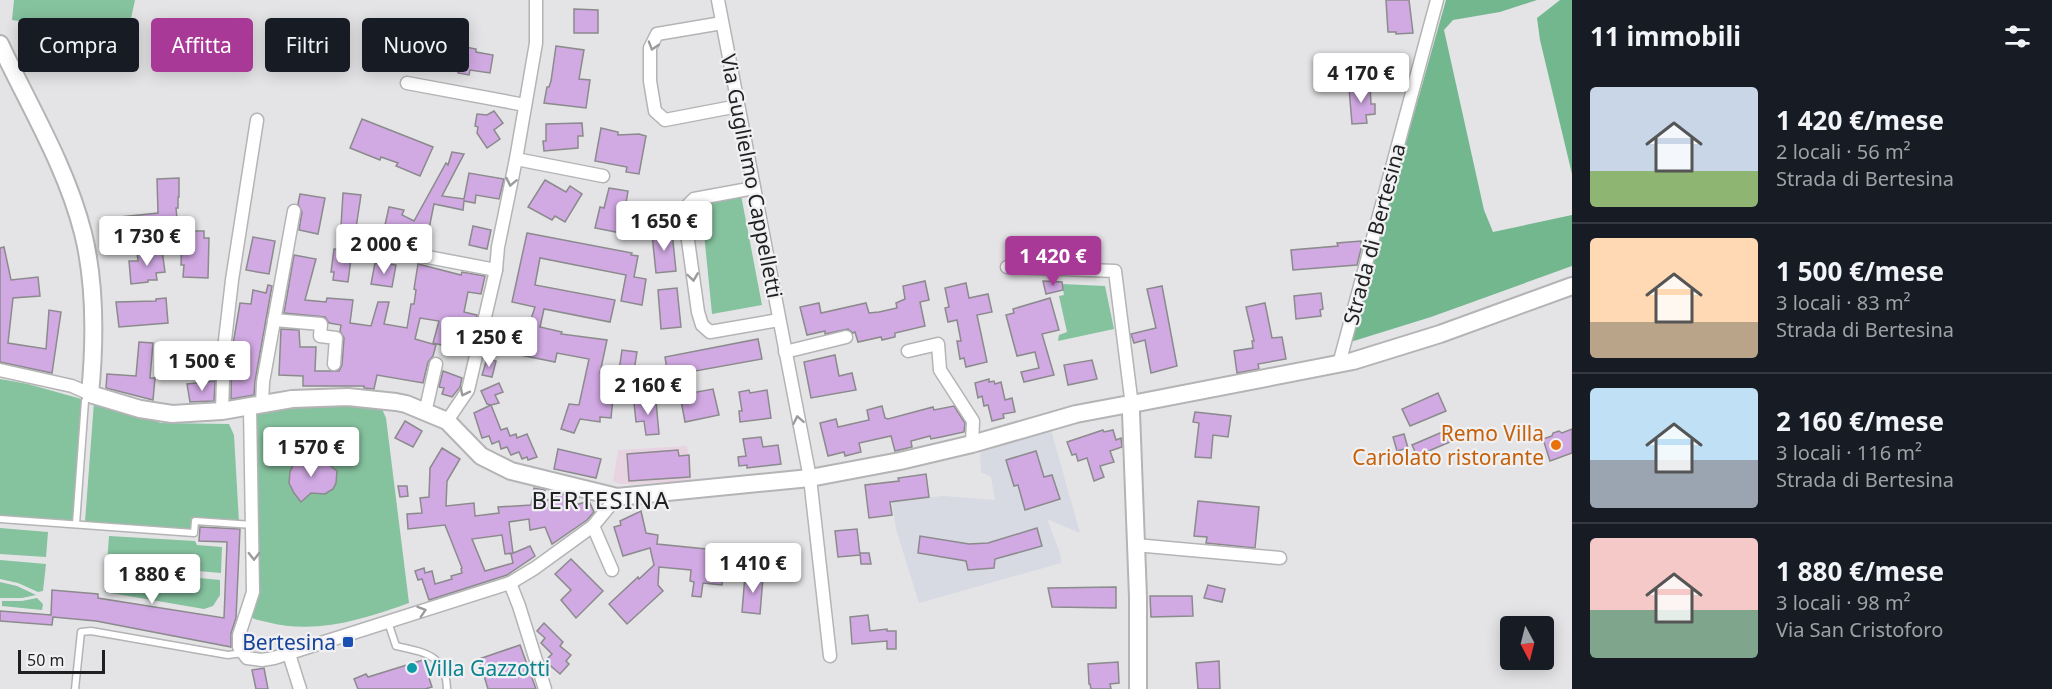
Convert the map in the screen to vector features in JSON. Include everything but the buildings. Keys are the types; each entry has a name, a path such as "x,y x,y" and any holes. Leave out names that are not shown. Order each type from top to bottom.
{"street":[{"path":"447,422 468,390 496,270 498,247 536,43 536,0"},
{"name":"Via Guglielmo Cappelletti","path":"718,0 810,478"},
{"name":"Strada di Bertesina","path":"1339,364 1437,0"},
{"path":"723,22 657,34 650,48 650,81 655,111 665,120 738,106"},
{"path":"0,44 43,127 84,234 93,310 90,394 72,386 0,369"},
{"path":"407,83 525,105"},
{"path":"222,411 224,349 229,303 257,120"},
{"path":"516,159 603,176"},
{"path":"754,188 694,199 687,206 686,226 698,312 702,325 710,332 779,320"},
{"path":"294,212 263,382 256,406 253,592 239,635 239,647 247,658 262,660 289,654 510,583 593,526 617,497"},
{"path":"370,246 496,270"},
{"path":"1007,267 1115,271 1131,405 1134,451 1138,689"},
{"name":"Strada di Bertesina","path":"90,394 153,412 172,414 222,411 292,399 348,397 396,402 447,422 481,456 511,471 617,497 810,478 900,461 972,444 1076,414 1339,364 1440,334 1572,286"},
{"path":"274,320 321,324 320,336 336,338 334,364"},
{"path":"785,352 846,337"},
{"path":"908,351 938,344 940,370 973,421 972,444"},
{"path":"423,411 427,404 436,364"},
{"path":"810,478 830,656"},
{"path":"593,526 612,570"},
{"path":"1135,545 1280,558"},
{"path":"510,583 545,689"},
{"path":"289,654 300,689"}],"lane":[{"path":"76,524 86,401 90,394"},
{"path":"0,519 194,533 195,521 253,525"},
{"path":"388,622 396,646 417,650 434,658 442,665 447,689"},
{"path":"75,689 81,632 91,631 228,655 244,653"}],"shaded area":[{"path":"1051,430 1080,533 1047,519 1060,553 1061,563 919,603 896,529 892,502 943,496 995,500 991,477 981,472 980,450"},
{"path":"687,446 691,481 620,484 613,481 618,450"}],"green space":[{"path":"14,0 135,0 131,18 18,18 18,21 12,20"},
{"path":"1446,0 1537,0 1500,12 1453,20 1444,30 1484,210 1493,232 1572,215 1572,266 1431,317 1344,344 1375,230 1394,185"},
{"path":"1560,0 1572,0 1572,174 1540,40 1537,18"},
{"path":"741,195 762,305 712,314 702,213 691,213 695,203"},
{"path":"1062,284 1105,286 1114,329 1058,341 1059,335 1067,332 1059,296 1064,295"},
{"path":"0,379 28,384 85,400 75,522 0,516"},
{"path":"94,402 161,423 229,424 234,435 239,522 199,520 191,531 85,522"},
{"path":"339,406 382,409 386,418 409,603 375,615 322,626 285,626 251,617 247,613 249,418 261,410"},
{"path":"0,528 48,532 46,557 0,554"},
{"path":"109,536 195,541 197,545 222,547 221,573 107,563"},
{"path":"0,560 46,564 43,591 38,592 18,583 0,579"},
{"path":"106,569 220,580 220,595 213,606 204,609 105,592"},
{"path":"0,582 17,586 36,595 22,598 0,598"},
{"path":"37,598 43,604 42,610 2,606 2,601"}],"place":[{"name":"Remo Villa Cariolato ristorante","path":"1556,445"},
{"name":"Bertesina","path":"348,642"},
{"name":"Villa Gazzotti","path":"412,668"}],"district":[{"name":"BERTESINA","path":"601,499"}]}
